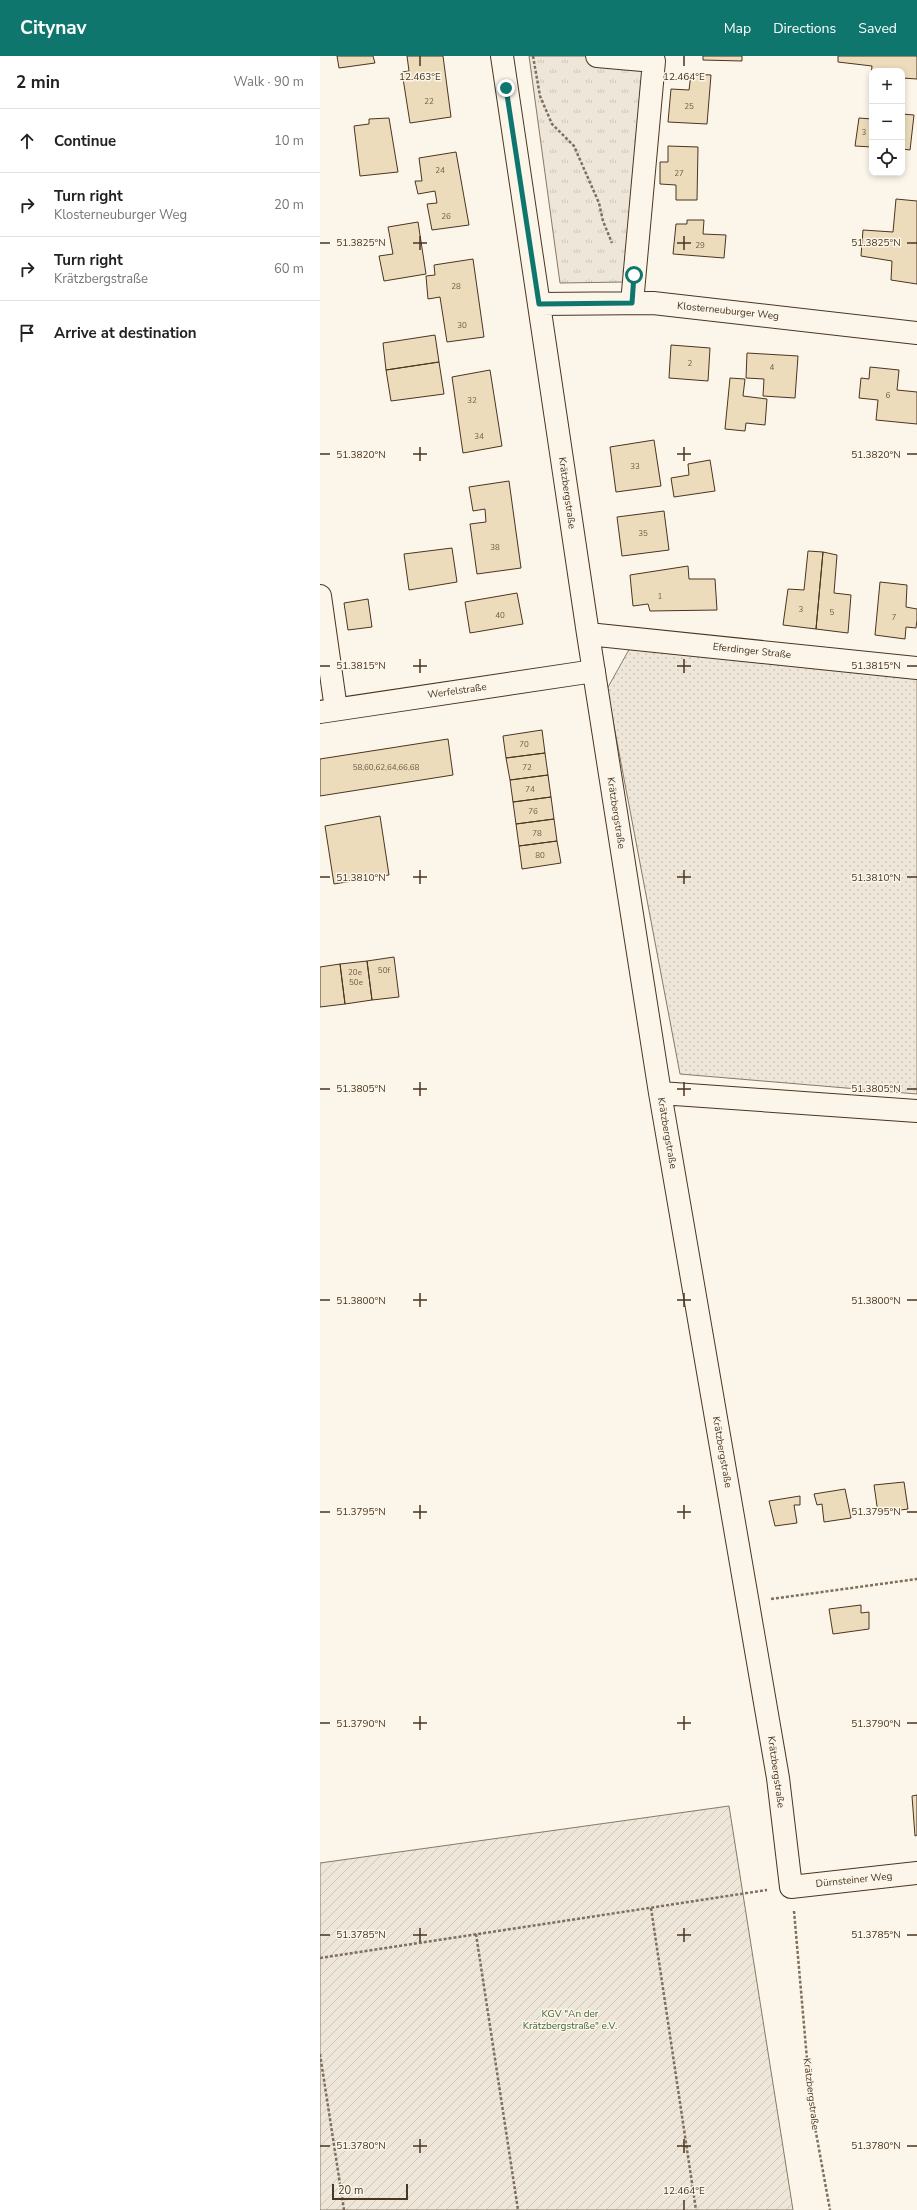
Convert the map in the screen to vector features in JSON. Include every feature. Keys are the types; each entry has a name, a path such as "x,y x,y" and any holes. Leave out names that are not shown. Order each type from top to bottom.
{"street":[{"name":"Krätzbergstraße","path":"502,56 588,634 660,1093 778,1778 791,1887"},
{"path":"597,56 654,61 632,303"},
{"name":"Klosterneuburger Weg","path":"539,304 653,303 917,333"},
{"path":"320,596 328,710"},
{"name":"Eferdinger Straße","path":"588,634 917,668"},
{"name":"Werfelstraße","path":"328,710 594,671"},
{"path":"660,1093 917,1111"},
{"name":"Dürnsteiner Weg","path":"791,1887 917,1872"}],"path":[{"path":"534,56 540,96 552,124 574,146 599,203"},
{"path":"748,1602 917,1579"},
{"path":"320,1958 791,1887"},
{"name":"Krätzbergstraße","path":"791,1887 811,2105 830,2210"},
{"path":"651,1908 696,2210"},
{"path":"476,1934 518,2210"},
{"path":"320,2054 344,2210"}],"green space":[{"path":"529,56 649,56 625,282 560,283"},
{"path":"631,646 917,676 917,1094 680,1074 607,689"},
{"name":"KGV \"An der Krätzbergstraße\" e.V.","path":"729,1806 793,2210 320,2210 320,1863"}],"building":[{"path":"337,56 373,56 375,63 339,68"},
{"path":"407,56 443,56 451,117 410,123 402,72 409,71"},
{"path":"703,56 742,56 742,61 703,60"},
{"path":"838,56 917,56 917,79 905,78 905,68 872,68 872,66 838,62"},
{"path":"691,74 711,75 707,124 668,122 671,89 689,90"},
{"path":"905,114 914,115 910,150 905,149"},
{"path":"389,118 398,172 360,176 354,126 369,124 369,119"},
{"path":"859,118 869,119 869,147 855,146"},
{"path":"668,146 698,147 697,200 676,200 676,185 660,184 660,162 668,162"},
{"path":"456,152 469,225 432,230 427,204 437,203 435,191 418,194 415,181 422,181 419,158"},
{"path":"896,199 917,201 917,284 891,280 892,261 861,256 863,230 893,232"},
{"path":"687,220 704,220 703,234 726,235 724,258 673,254 676,224 687,224"},
{"path":"418,222 426,274 384,281 379,256 393,254 388,227"},
{"path":"473,259 484,337 447,342 440,297 428,299 426,276 435,275 434,265"},
{"path":"435,335 439,362 386,370 383,343"},
{"path":"671,345 710,348 708,381 669,378"},
{"path":"747,353 798,356 795,398 763,396 764,379 746,378"},
{"path":"439,362 444,394 391,401 386,370"},
{"path":"870,367 899,370 897,390 917,392 917,424 876,420 878,400 859,398 861,378 869,379"},
{"path":"490,370 502,446 463,453 452,377"},
{"path":"730,378 745,379 743,396 767,399 765,425 746,423 745,431 725,429"},
{"path":"654,440 661,486 616,492 610,447"},
{"path":"710,460 715,491 674,497 671,478 689,475 688,464"},
{"path":"509,481 521,568 477,574 470,524 486,522 485,509 473,511 469,487"},
{"path":"664,511 669,550 622,556 617,517"},
{"path":"452,548 457,582 409,590 404,554"},
{"path":"808,551 823,552 816,629 783,625 788,589 804,590"},
{"path":"823,552 837,555 834,593 851,595 848,633 816,629"},
{"path":"688,566 689,579 715,579 717,610 650,611 648,604 633,606 630,575"},
{"path":"880,582 907,585 906,607 917,609 917,620 916,628 906,627 905,639 875,635"},
{"path":"517,593 523,624 470,633 465,602"},
{"path":"368,599 372,627 348,630 344,603"},
{"path":"542,730 545,753 506,758 503,736"},
{"path":"448,739 453,775 320,796 320,759"},
{"path":"545,753 548,775 510,780 506,758"},
{"path":"548,775 551,797 513,802 510,780"},
{"path":"551,797 554,819 516,824 513,802"},
{"path":"380,816 389,875 334,884 325,826"},
{"path":"554,819 557,841 519,846 516,824"},
{"path":"557,841 561,863 522,869 519,846"},
{"path":"394,957 399,997 372,1000 367,961"},
{"path":"367,961 372,1000 345,1004 340,964"},
{"path":"340,964 345,1004 320,1007 320,967"},
{"path":"904,1482 908,1509 878,1513 874,1485"},
{"path":"845,1489 851,1518 824,1522 822,1504 817,1505 814,1494"},
{"path":"800,1496 800,1505 794,1505 797,1523 775,1526 769,1501"},
{"path":"861,1605 861,1613 869,1612 869,1629 833,1634 829,1609"},
{"path":"917,1795 917,1835 915,1836 912,1796"}],"route":[{"path":"506,88 539,304 632,303 634,275"}]}
